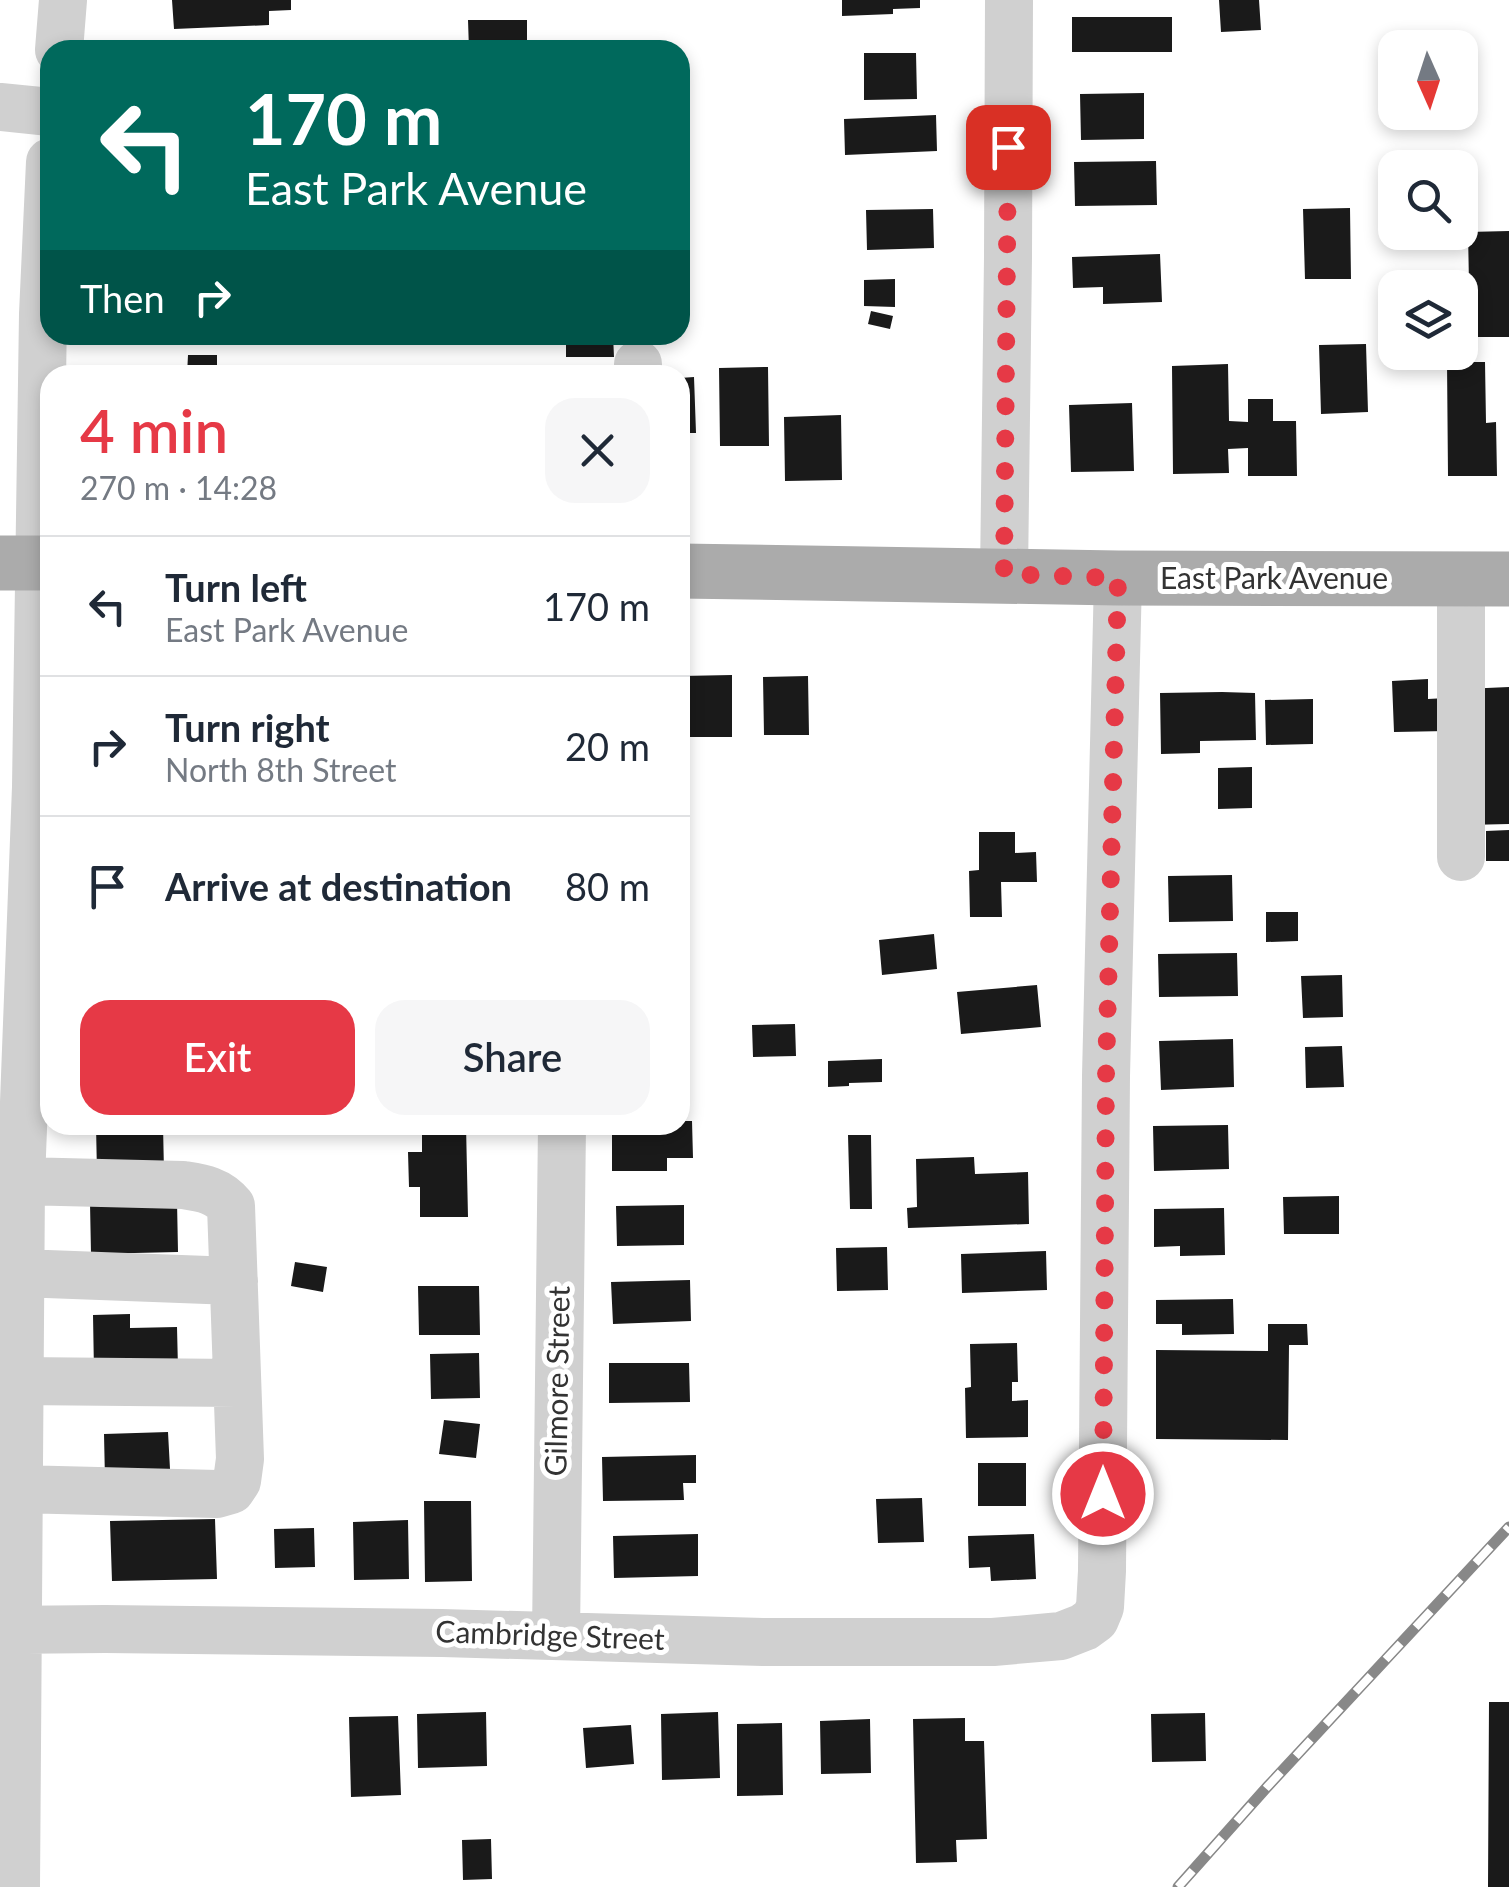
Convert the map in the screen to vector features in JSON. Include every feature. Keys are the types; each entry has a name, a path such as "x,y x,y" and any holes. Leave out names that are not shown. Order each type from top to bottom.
{"main road":[{"name":"East Park Avenue","path":"690,571 1485,579"}],"street":[{"path":"60,40 63,0"},
{"path":"1004,574 1009,0"},
{"path":"0,107 40,111"},
{"path":"16,1887 8,1630 18,1489 22,1181 36,807 30,563 41,345"},
{"name":"Cambridge Street","path":"8,1630 993,1642 1062,1636 1095,1619 1100,1607 1102,1570 1106,1076 1118,578"},
{"path":"1461,857 1485,579"},
{"name":"Gilmore Street","path":"556,1636 562,1135"},
{"path":"18,1489 217,1494 231,1490 238,1480 240,1459 231,1206 207,1189 183,1185 22,1181"},
{"path":"20,1273 234,1280"},
{"path":"19,1381 237,1383"}],"building":[{"path":"172,0 291,0 291,10 269,11 269,25 174,29"},
{"path":"842,0 920,0 920,8 893,9 893,14 842,16"},
{"path":"1219,0 1259,0 1261,30 1221,32"},
{"path":"1072,17 1172,17 1172,52 1072,52"},
{"path":"468,20 527,20 527,40 469,40"},
{"path":"864,53 916,53 917,99 864,100"},
{"path":"1144,93 1144,139 1081,140 1080,94"},
{"path":"936,115 937,151 845,155 844,119"},
{"path":"1156,161 1157,205 1075,206 1074,162"},
{"path":"1350,208 1351,279 1305,279 1303,209"},
{"path":"933,209 934,248 867,250 866,210"},
{"path":"1509,231 1509,337 1478,337 1478,270 1469,270 1468,250 1478,250 1478,232"},
{"path":"1160,254 1162,302 1103,304 1103,287 1073,288 1072,257"},
{"path":"895,279 895,307 864,306 864,280"},
{"path":"871,311 893,316 890,329 868,324"},
{"path":"1366,344 1368,412 1321,414 1319,345"},
{"path":"566,345 613,345 614,357 566,357"},
{"path":"188,355 217,355 217,365 188,365"},
{"path":"1478,362 1485,362 1486,423 1496,422 1497,476 1448,476 1447,370 1478,370"},
{"path":"1228,364 1229,421 1248,422 1248,399 1273,399 1273,421 1296,421 1297,476 1248,476 1248,448 1228,449 1229,473 1173,474 1172,366"},
{"path":"768,367 769,446 720,446 719,368"},
{"path":"690,377 694,377 696,433 690,433"},
{"path":"1132,403 1134,471 1071,472 1069,405"},
{"path":"841,415 842,480 785,481 784,417"},
{"path":"732,675 732,737 690,737 690,676"},
{"path":"808,676 809,735 764,735 763,677"},
{"path":"1428,679 1428,699 1446,698 1447,731 1394,732 1392,681"},
{"path":"1509,687 1509,824 1467,825 1464,689"},
{"path":"1160,693 1255,693 1256,740 1200,741 1200,753 1161,754"},
{"path":"1313,699 1313,744 1266,745 1265,700"},
{"path":"1252,767 1252,808 1218,809 1218,768"},
{"path":"1509,830 1509,861 1486,861 1486,831"},
{"path":"979,832 1015,832 1015,853 1036,852 1037,882 1001,882 1002,917 970,917 969,871 979,870"},
{"path":"1232,875 1233,921 1169,922 1168,876"},
{"path":"1266,912 1298,912 1298,941 1266,942"},
{"path":"934,934 937,969 882,975 879,940"},
{"path":"1237,953 1238,996 1159,997 1158,954"},
{"path":"1342,975 1343,1017 1303,1018 1301,976"},
{"path":"1037,985 1041,1027 961,1034 957,992"},
{"path":"795,1024 796,1056 753,1057 752,1025"},
{"path":"1233,1039 1234,1087 1161,1090 1159,1041"},
{"path":"1342,1046 1344,1087 1306,1088 1305,1047"},
{"path":"882,1059 882,1082 828,1087 828,1061"},
{"path":"692,1121 693,1158 667,1158 667,1171 612,1171 612,1135 690,1135"},
{"path":"1228,1125 1229,1169 1154,1171 1153,1126"},
{"path":"96,1135 163,1135 164,1172 97,1174"},
{"path":"422,1135 466,1135 468,1217 420,1217 420,1187 409,1187 408,1152 422,1152"},
{"path":"848,1135 871,1135 872,1209 850,1209"},
{"path":"974,1157 975,1174 1028,1172 1029,1224 908,1228 907,1208 917,1207 916,1159"},
{"path":"1339,1196 1339,1234 1284,1234 1283,1197"},
{"path":"177,1201 178,1252 91,1254 90,1203"},
{"path":"684,1205 684,1245 617,1246 616,1206"},
{"path":"1224,1208 1225,1255 1180,1256 1180,1246 1154,1247 1154,1209"},
{"path":"887,1247 888,1290 837,1291 836,1248"},
{"path":"1046,1251 1047,1290 962,1293 961,1254"},
{"path":"295,1262 327,1267 323,1292 291,1286"},
{"path":"690,1280 691,1321 613,1324 611,1282"},
{"path":"418,1286 479,1286 480,1335 419,1335"},
{"path":"1233,1299 1234,1334 1182,1335 1182,1324 1156,1324 1156,1300"},
{"path":"130,1314 130,1328 177,1327 178,1369 94,1372 93,1315"},
{"path":"1268,1324 1307,1324 1308,1345 1289,1345 1288,1440 1156,1439 1156,1350 1268,1351"},
{"path":"1017,1343 1018,1382 1012,1382 1012,1401 1028,1400 1028,1437 966,1438 965,1388 971,1387 970,1344"},
{"path":"479,1353 480,1398 431,1399 430,1354"},
{"path":"609,1363 689,1363 690,1402 609,1403"},
{"path":"444,1420 480,1424 476,1458 439,1454"},
{"path":"168,1432 170,1469 135,1470 105,1480 104,1434"},
{"path":"696,1455 696,1483 683,1483 684,1500 603,1501 602,1457"},
{"path":"978,1463 1026,1463 1026,1506 978,1506"},
{"path":"922,1498 924,1542 878,1543 876,1499"},
{"path":"424,1501 471,1501 472,1581 425,1582"},
{"path":"215,1519 217,1579 112,1581 110,1521"},
{"path":"408,1520 409,1579 354,1580 353,1522"},
{"path":"314,1528 315,1567 275,1568 274,1529"},
{"path":"698,1534 698,1576 614,1578 613,1536"},
{"path":"1034,1534 1036,1579 991,1581 990,1567 969,1568 968,1536"},
{"path":"1489,1702 1509,1702 1509,1887 1488,1887"},
{"path":"486,1712 487,1766 418,1768 417,1714"},
{"path":"718,1712 720,1778 662,1780 661,1714"},
{"path":"1205,1713 1206,1761 1152,1762 1151,1714"},
{"path":"398,1716 401,1795 351,1797 349,1717"},
{"path":"965,1718 965,1741 984,1741 987,1839 956,1840 957,1862 916,1863 913,1719"},
{"path":"870,1719 871,1773 821,1774 820,1721"},
{"path":"782,1723 783,1795 737,1796 737,1724"},
{"path":"631,1725 634,1764 586,1768 583,1728"},
{"path":"491,1839 492,1879 463,1880 462,1840"}],"railway":[{"path":"1178,1887 1509,1527"}],"route":[{"path":"1008,147 1004,574 1118,578 1106,1076 1103,1494"}]}
